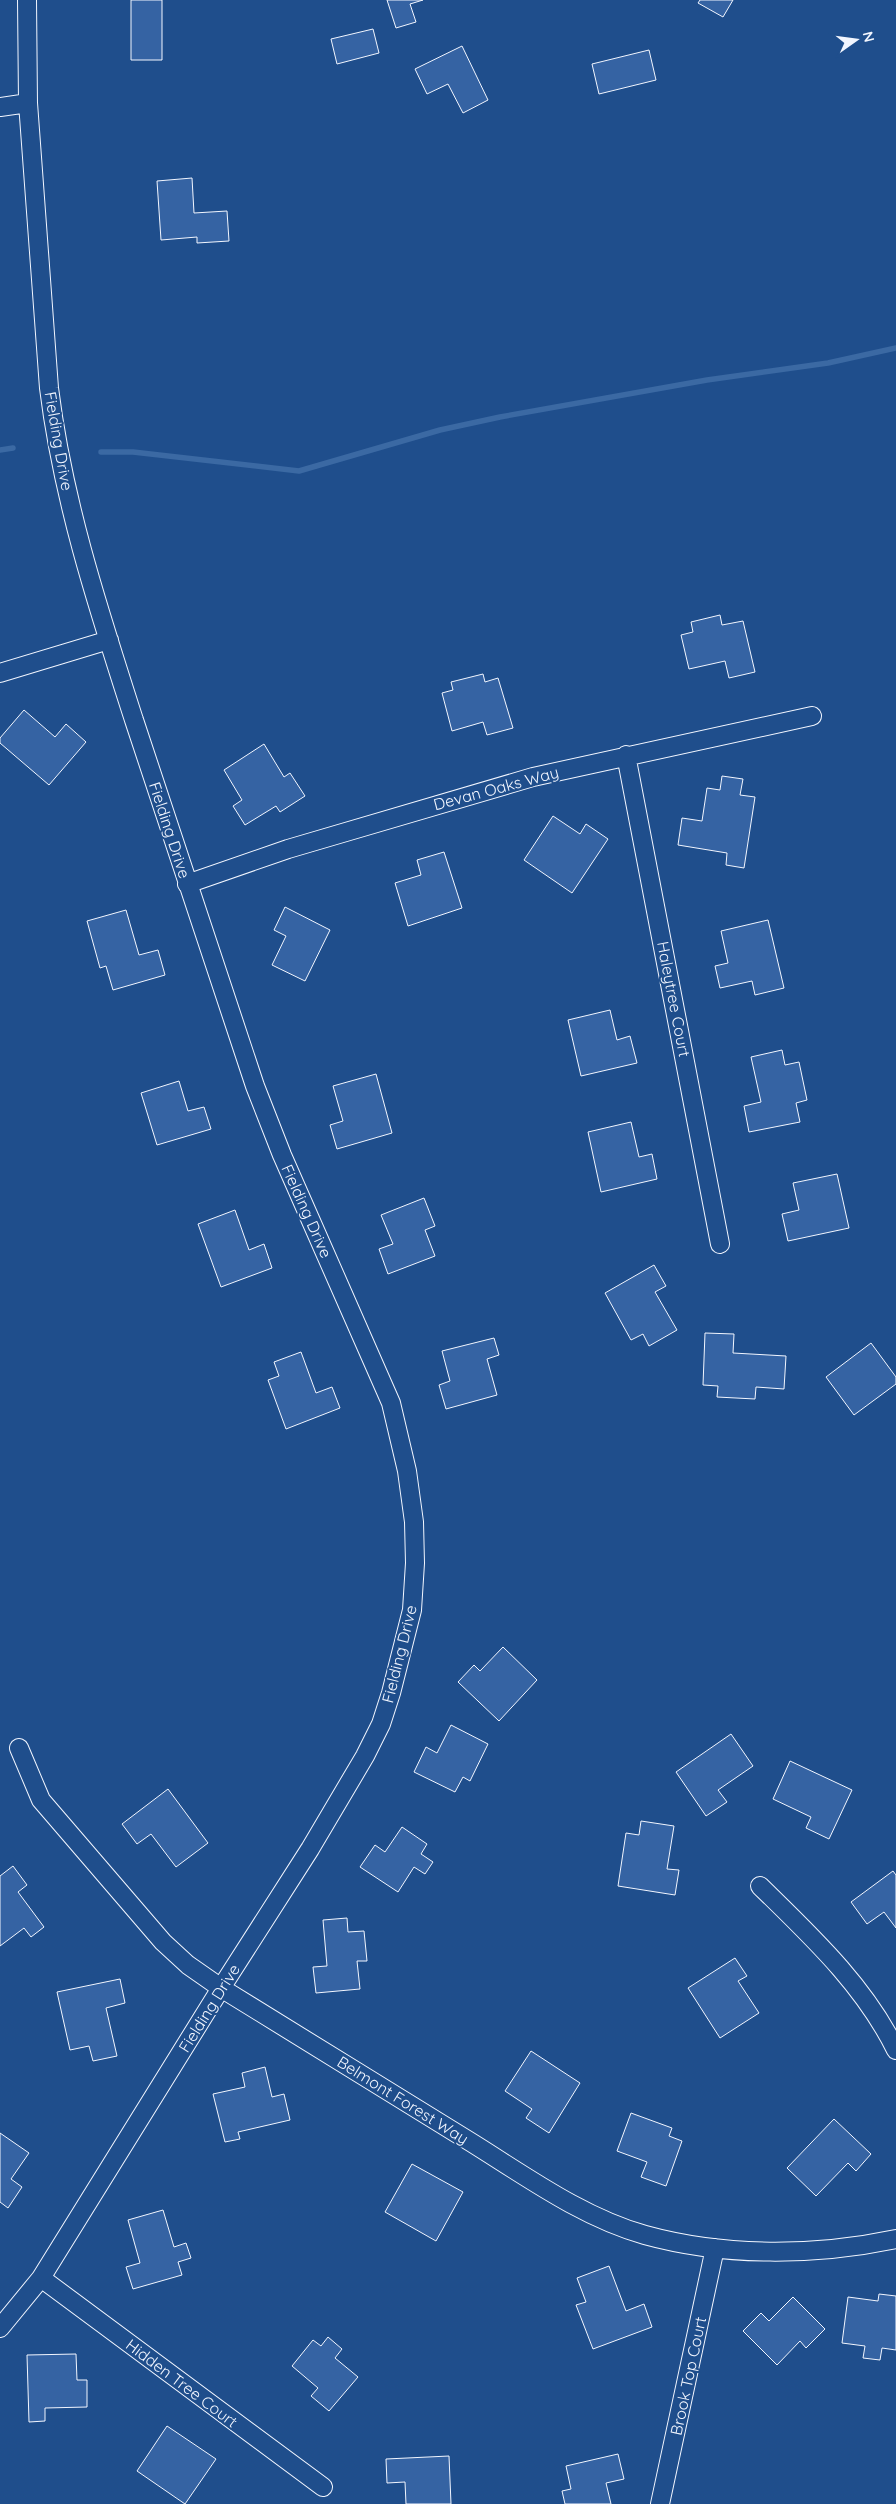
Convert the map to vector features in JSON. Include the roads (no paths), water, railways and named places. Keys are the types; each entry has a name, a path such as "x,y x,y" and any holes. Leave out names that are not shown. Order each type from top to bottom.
{"street":[{"name":"Fielding Drive","path":"0,2328 41,2278 221,1988 310,1850 365,1756 381,1724 404,1647 412,1610 415,1563 414,1522 407,1471 391,1403 282,1155 255,1086 187,884 83,556 54,433 42,311 28,103 27,0"},
{"path":"0,107 28,103"},
{"path":"0,674 109,640"},
{"name":"Devan Oaks Way","path":"187,884 288,849 532,777 812,716"},
{"name":"Haleytree Court","path":"626,755 720,1244"},
{"name":"Belmont Forest Way","path":"19,1748 41,1800 163,1942 188,1965 221,1988 540,2185 615,2225 646,2235 715,2248 784,2251 825,2250 896,2239"},
{"path":"760,1886 846,1974 887,2032 896,2050"},
{"name":"Brook Top Court","path":"660,2504 715,2248"},
{"name":"Hidden Tree Court","path":"41,2278 323,2487"}],"waterway":[{"path":"101,452 133,452 299,471 440,430 500,417 707,380 828,363 896,348"},
{"path":"0,450 13,448"}]}
